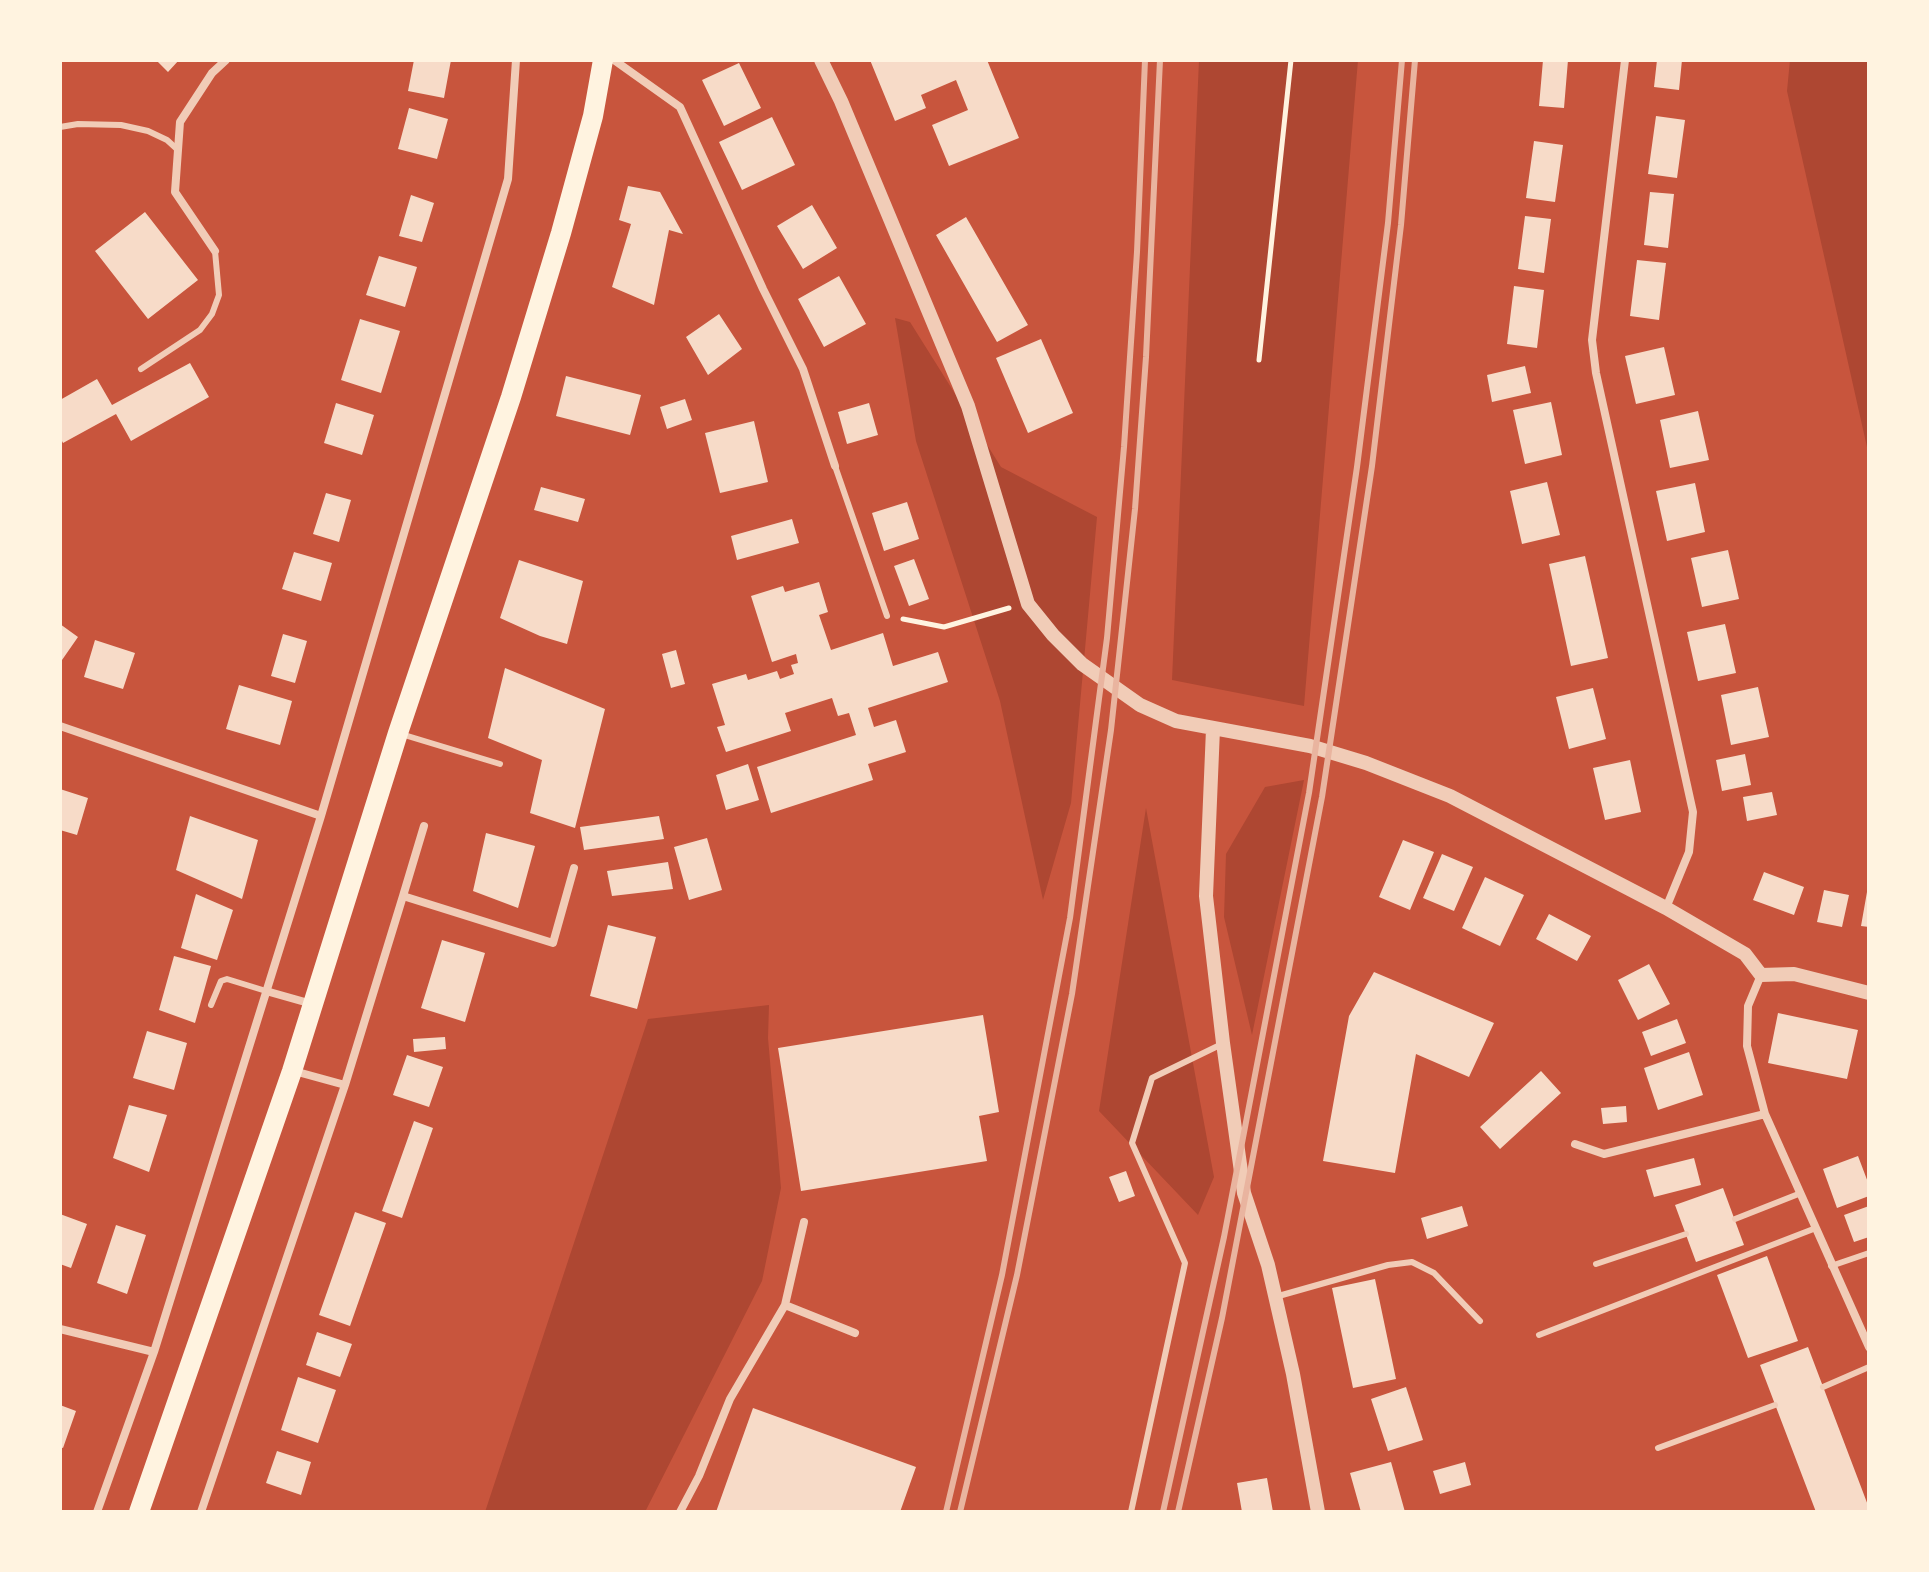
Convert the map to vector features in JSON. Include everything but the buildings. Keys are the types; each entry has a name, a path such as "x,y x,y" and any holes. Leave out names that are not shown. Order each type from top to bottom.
{"main road":[{"path":"139,1512 292,1071 398,733 511,397 593,116 603,60"}],"street":[{"path":"215,251 175,192 180,122 212,73 226,60"},
{"path":"97,1512 154,1352 321,816 508,179 516,60"},
{"path":"614,60 680,107 803,369 835,466"},
{"path":"821,60 968,406 1028,604 1082,664 1140,705 1176,721 1310,746 1366,763 1450,796 1666,908 1745,954 1761,975"},
{"path":"1625,60 1592,340 1596,373 1693,812 1689,852 1666,908"},
{"path":"60,726 321,816"},
{"path":"1213,729 1206,896 1223,1043 1244,1193 1268,1265 1293,1374 1318,1512"},
{"path":"201,1512 345,1085 424,826"},
{"path":"403,896 553,943 574,868"},
{"path":"1761,975 1794,974 1869,993"},
{"path":"1761,975 1748,1006 1747,1046 1765,1114 1869,1347"},
{"path":"266,991 312,1004"},
{"path":"292,1071 345,1085"},
{"path":"1575,1144 1604,1154 1765,1114"},
{"path":"680,1512 699,1476 730,1399 785,1305 804,1222"},
{"path":"785,1305 855,1333"},
{"path":"60,1329 154,1352"}],"lane":[{"path":"60,127 78,124 121,125 148,131 167,140 178,150"},
{"path":"141,369 200,330 212,314 219,295 215,251"},
{"path":"835,466 887,616"},
{"path":"398,733 500,764"},
{"path":"211,1005 221,981 227,979 266,991"},
{"path":"1131,1512 1185,1263 1132,1143 1152,1078 1223,1043"},
{"path":"1735,1219 1801,1193"},
{"path":"1539,1335 1816,1228"},
{"path":"1596,1264 1686,1234"},
{"path":"1831,1266 1869,1253"},
{"path":"1275,1297 1388,1265 1412,1262 1434,1273 1480,1321"},
{"path":"1823,1387 1869,1367"},
{"path":"1658,1448 1775,1405"}],"path":[{"path":"1259,360 1291,60"},
{"path":"887,616 944,627 1002,610"}],"shaded area":[{"path":"1199,60 1358,60 1304,706 1172,680"},
{"path":"1790,60 1869,60 1869,456 1787,91"},
{"path":"895,318 910,322 1001,467 1097,517 1071,803 1043,900 1000,701 916,441"},
{"path":"1304,780 1252,1035 1224,917 1226,854 1265,787"},
{"path":"1146,808 1214,1177 1198,1215 1099,1111"},
{"path":"769,1005 768,1038 781,1188 762,1281 645,1512 485,1512 648,1019"}],"railway":[{"path":"946,1512 1002,1275 1070,918 1107,638 1124,447 1137,252 1145,60"},
{"path":"960,1512 1017,1275 1072,994 1111,730 1135,509 1146,357 1160,60"},
{"path":"1163,1512 1224,1237 1309,793 1357,467 1388,223 1402,60"},
{"path":"1178,1512 1222,1318 1322,797 1372,466 1401,225 1415,60"}]}
